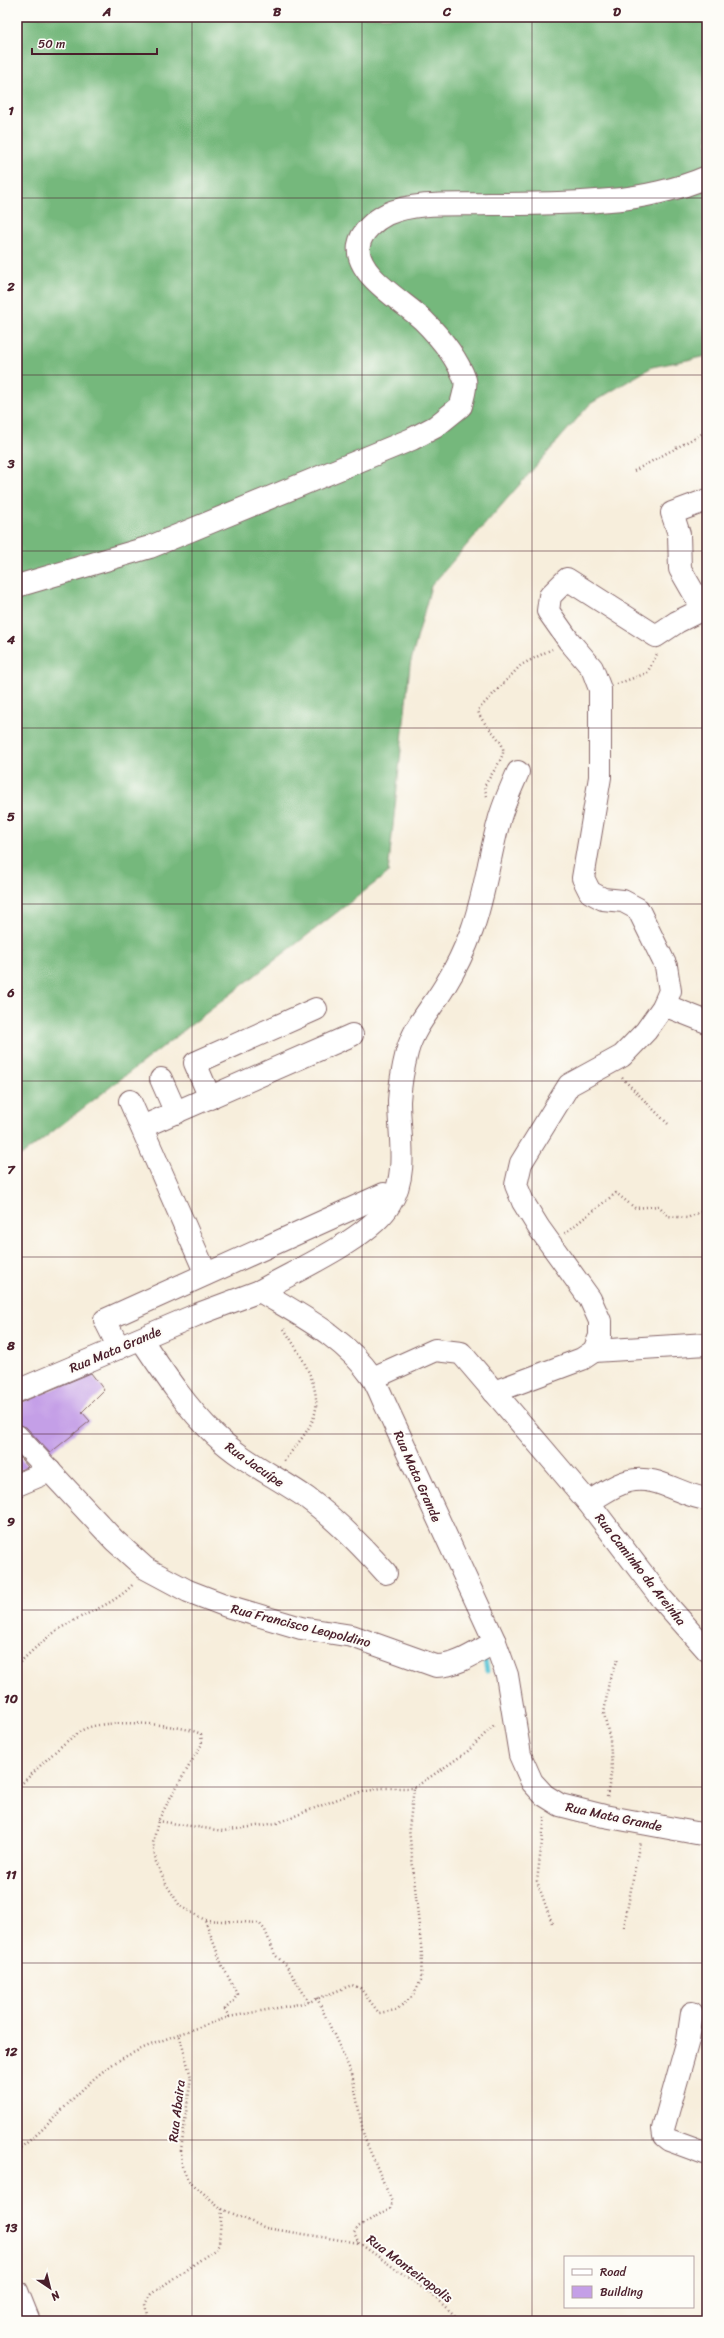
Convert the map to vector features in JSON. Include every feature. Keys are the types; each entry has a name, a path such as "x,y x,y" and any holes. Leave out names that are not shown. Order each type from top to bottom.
{"street":[{"path":"17,586 150,548 412,439 435,426 461,406 465,381 452,353 423,320 377,282 363,266 359,256 359,244 365,231 387,214 427,205 534,204 611,200 658,191 707,177"},
{"path":"594,1351 600,1336 600,1321 590,1299 551,1245 523,1202 516,1185 521,1163 569,1085 588,1073 608,1065 622,1056 646,1031 664,1005 670,991 666,966 638,909 623,902 603,899 590,892 583,878 600,777 600,689 592,668 569,641 548,611 550,596 567,579 656,636 677,622 705,608 680,569 679,534 672,513 707,500"},
{"path":"260,1291 356,1238 377,1221 391,1204 399,1183 402,1160 399,1100 402,1072 408,1050 417,1027 445,986 472,930 491,861 499,821 518,772"},
{"path":"664,1005 707,1022"},
{"path":"210,1098 195,1063 316,1009"},
{"path":"142,1127 352,1035"},
{"path":"161,1079 176,1113"},
{"path":"130,1101 206,1274"},
{"path":"119,1348 105,1320 384,1194"},
{"name":"Rua Mata Grande","path":"17,1391 141,1339 196,1314 260,1291 321,1328 339,1341 373,1378 495,1642 506,1674 520,1755 532,1782 560,1805 604,1816 707,1835"},
{"name":"Rua Jacuípe","path":"141,1339 188,1406 215,1436 272,1478 306,1497 330,1516 357,1540 386,1573"},
{"path":"494,1392 582,1359 594,1351 707,1344"},
{"name":"Rua Caminho da Areinha","path":"373,1378 435,1350 461,1353 581,1495 661,1598 707,1650"},
{"name":"Rua Francisco Leopoldino","path":"17,1436 114,1540 145,1568 188,1592 227,1606 302,1628 352,1636 436,1666 447,1666 459,1662 495,1642"},
{"path":"17,1485 50,1471"},
{"path":"581,1495 638,1479 649,1480 707,1499"},
{"path":"692,2012 688,2040 663,2129 664,2136 669,2140 707,2154"},
{"path":"17,2291 29,2321"}],"path":[{"path":"634,471 707,431"},
{"path":"600,689 647,673 658,652 656,636"},
{"path":"499,821 484,787 503,753 502,744 479,716 478,710 520,665 569,641"},
{"path":"608,1065 668,1124"},
{"path":"551,1245 616,1193 635,1208 659,1206 668,1216 687,1218 707,1209"},
{"path":"272,1478 308,1429 316,1408 314,1389 302,1358 281,1325"},
{"path":"17,1665 46,1638 64,1626 120,1596 133,1585 145,1568"},
{"path":"604,1816 612,1768 610,1740 604,1714 609,1681 618,1659"},
{"path":"158,1821 223,1831 277,1823 354,1794 381,1788 414,1788 467,1752 512,1707"},
{"path":"17,1788 82,1730 97,1724 147,1724 192,1730 201,1734 202,1744 168,1800 158,1821 153,1843 156,1862 166,1884 180,1906 205,1920 259,1923 266,1930 275,1954 286,1965 309,2002"},
{"path":"17,2150 38,2135 70,2101 104,2071 144,2047 229,2017 309,2002 352,1985 360,1988 379,2013 396,2010 413,1996 420,1980 422,1955 409,1829 414,1788"},
{"path":"552,1923 537,1881 546,1812 553,1800"},
{"path":"624,1927 632,1876 644,1823"},
{"path":"205,1920 222,1965 237,1994 234,2001 225,2010 229,2017"},
{"name":"Rua Monteiropolis","path":"317,1998 352,2074 364,2137 392,2202 390,2208 358,2228 354,2233 360,2243 431,2294 461,2321"},
{"name":"Rua Abaira","path":"179,2034 191,2078 181,2150 182,2166 188,2180 222,2209 266,2228 360,2243"},
{"path":"148,2321 145,2304 151,2294 216,2249 219,2242 222,2209"}],"green space":[{"path":"17,17 707,17 707,356 652,367 590,404 431,586 410,665 388,873 17,1159"}],"building":[{"path":"91,1373 104,1390 82,1412 90,1421 50,1453 26,1427 17,1424 17,1404"},
{"path":"17,1454 28,1467 17,1471"}],"waterway":[{"path":"485,1660 487,1671"}]}
